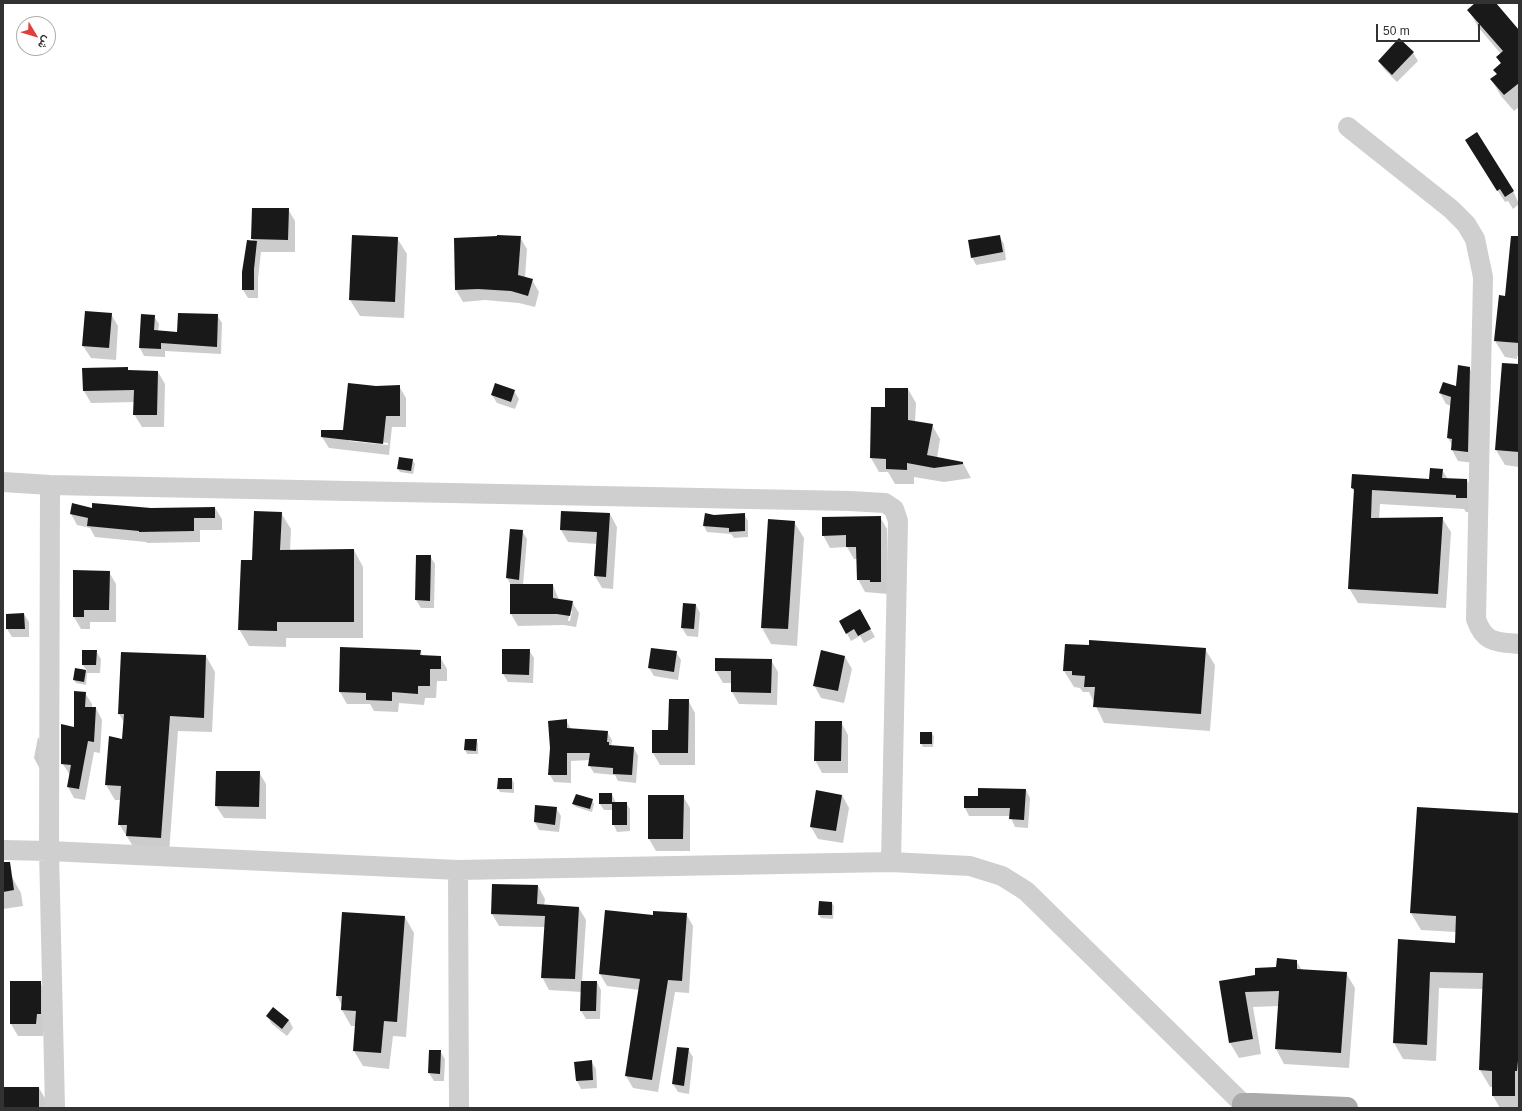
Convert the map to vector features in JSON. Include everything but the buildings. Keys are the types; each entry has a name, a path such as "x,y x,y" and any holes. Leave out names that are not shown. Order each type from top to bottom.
{"main road":[{"path":"1243,1106 1347,1108"}],"lane":[{"path":"1348,127 1451,209 1466,224 1475,238 1483,277 1476,619 1482,634 1488,639 1499,643 1519,644"},
{"path":"3,482 50,485 850,501 885,503 894,509 898,521 892,862"},
{"path":"50,485 49,851 55,1108"},
{"path":"3,850 458,870 892,862 970,866 1002,876 1026,891 1243,1106"},
{"path":"458,870 459,1108"}]}
